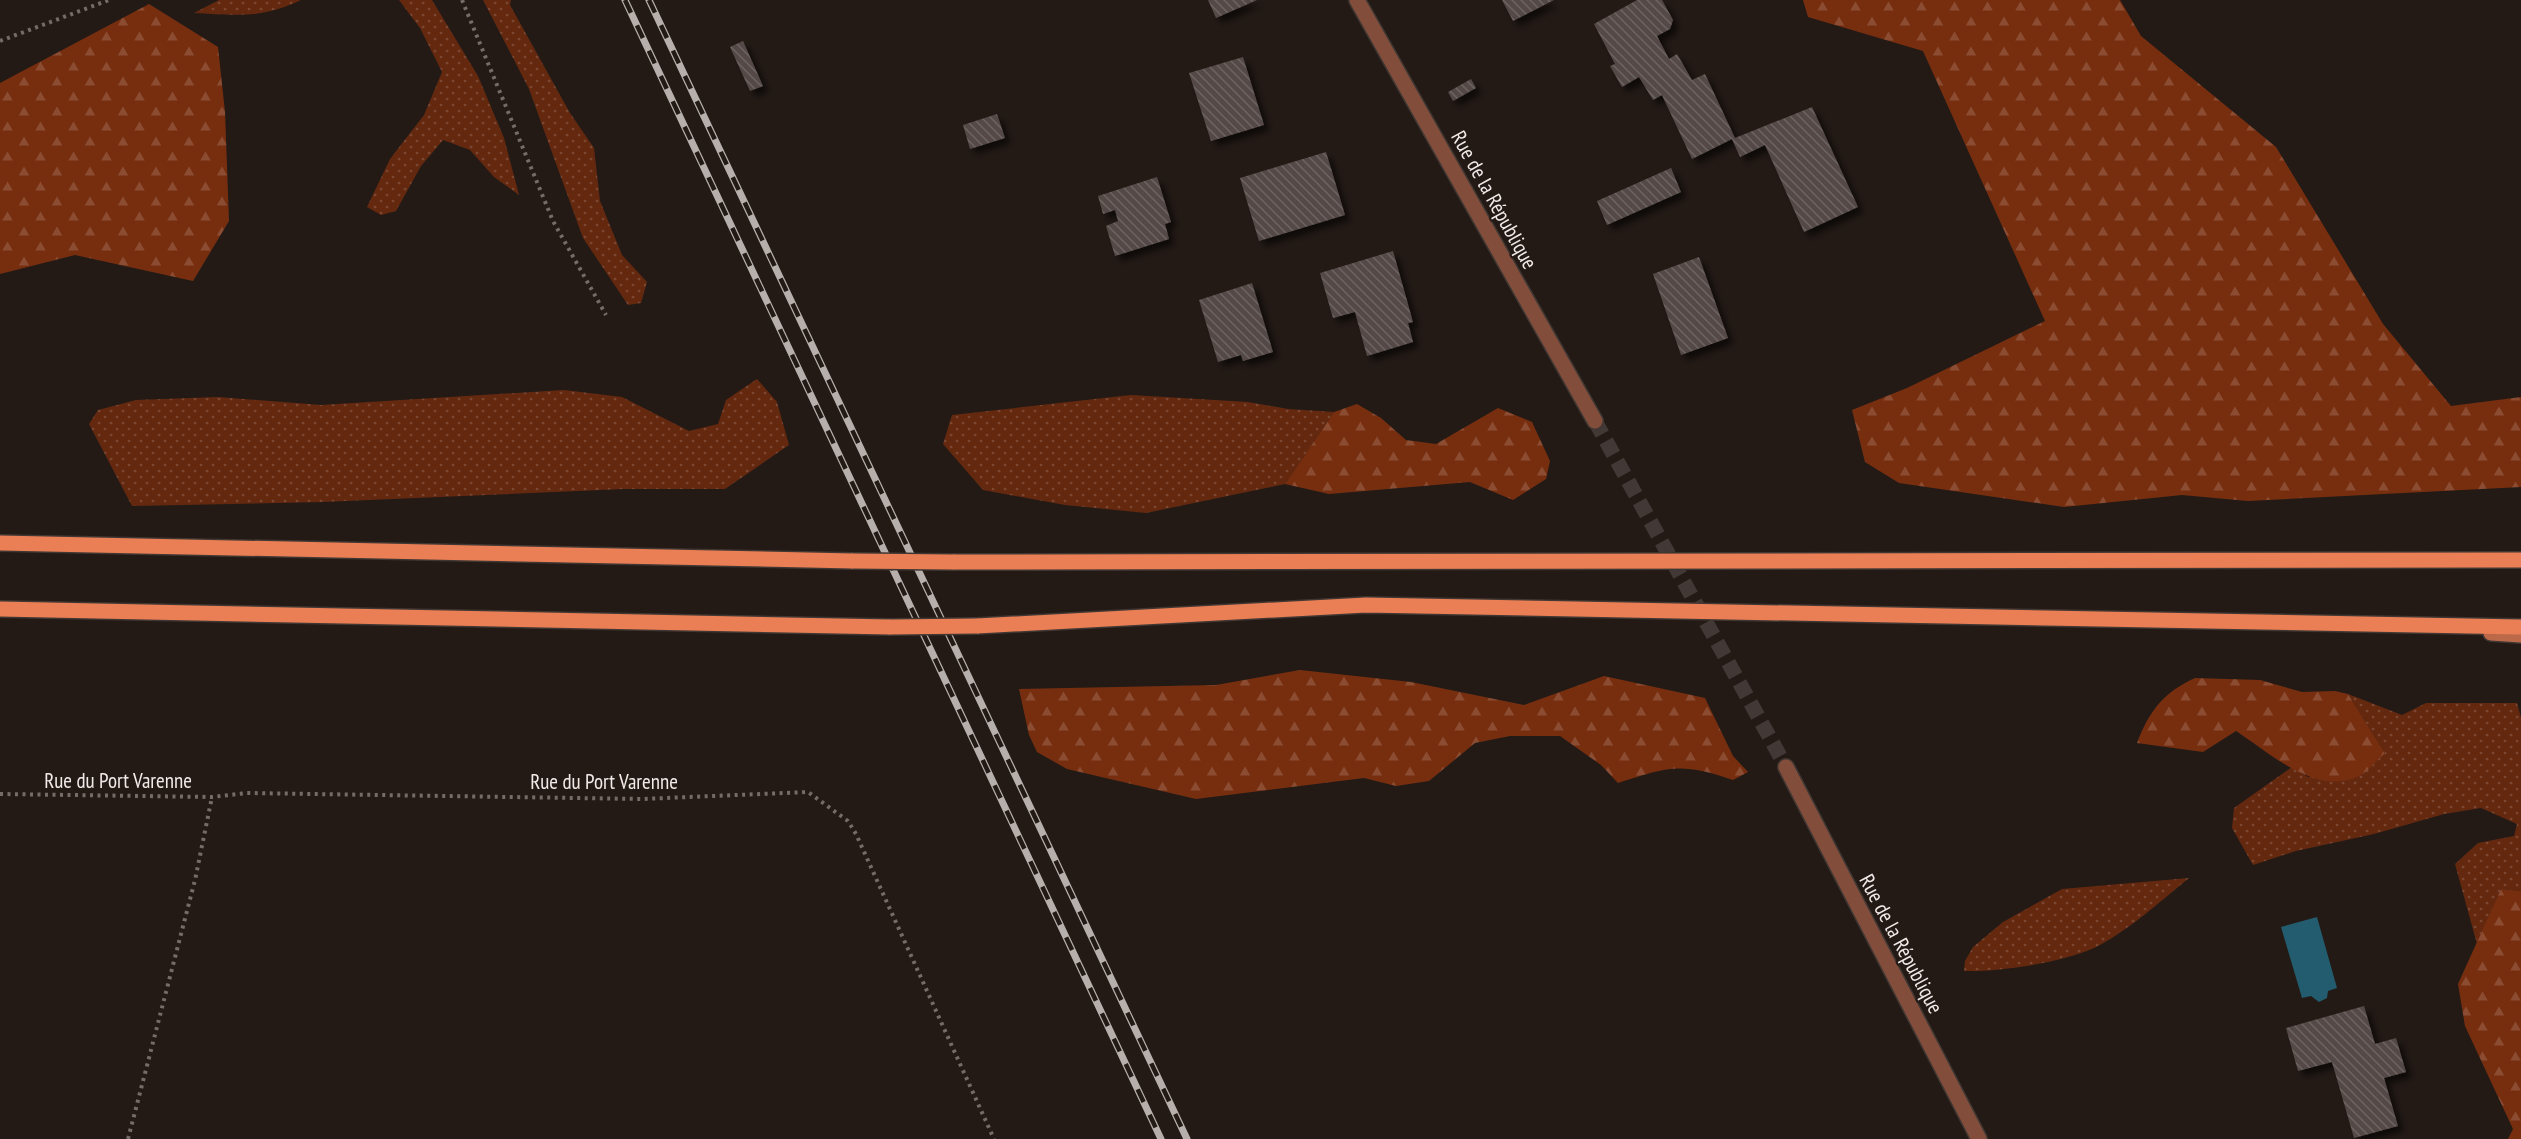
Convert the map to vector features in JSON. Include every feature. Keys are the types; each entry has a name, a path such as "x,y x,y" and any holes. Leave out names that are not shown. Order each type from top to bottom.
{"main road":[{"path":"0,543 953,562 2521,559"},
{"path":"0,609 56,608 890,627 977,626 1366,605 2521,627"},
{"path":"2386,626 2521,635"}],"street":[{"name":"Rue de la République","path":"1357,0 1595,421"},
{"name":"Rue de la République","path":"1785,768 1979,1139"}],"path":[{"path":"0,41 109,0"},
{"path":"462,0 553,221 606,315"},
{"name":"Rue du Port Varenne","path":"0,794 212,797 247,793 642,799 808,792 848,821 856,834 994,1139"},
{"path":"128,1139 195,880 212,797"}],"shaded area":[{"path":"219,0 301,0 261,13 236,15 194,13"},
{"path":"399,0 432,0 478,76 504,138 519,195 494,177 470,150 443,140 421,166 396,211 381,215 367,207 390,159 424,115 442,72 420,28"},
{"path":"483,0 511,0 510,5 570,113 594,148 600,201 622,255 647,282 641,303 628,305 583,238 529,89"},
{"path":"757,379 777,402 789,445 725,489 623,489 322,502 132,506 89,424 98,410 136,400 218,397 321,405 564,390 622,397 689,431 718,424 726,400"},
{"path":"1131,395 1248,402 1288,409 1334,412 1285,484 1146,513 1065,505 983,490 943,444 952,415"},
{"path":"2348,694 2402,715 2426,703 2517,703 2521,718 2521,891 2501,889 2477,944 2455,864 2478,843 2514,836 2517,824 2481,808 2444,814 2374,834 2296,851 2253,865 2232,828 2234,808 2292,767 2308,777 2385,753"},
{"path":"2189,878 2123,931 2086,951 2034,965 1964,971 1965,961 1973,947 2003,922 2062,889"}],"green space":[{"path":"1803,0 2120,0 2141,36 2276,147 2383,324 2451,406 2521,397 2521,487 2248,501 2182,495 2064,507 1899,483 1865,462 1852,410 1907,388 2045,321 1923,51 1808,17"},
{"path":"149,4 218,47 225,112 229,221 193,281 75,255 0,274 0,83"},
{"path":"1357,404 1381,418 1406,440 1436,444 1498,408 1532,422 1550,461 1546,479 1513,500 1470,482 1329,494 1285,484 1334,412"},
{"path":"1300,670 1411,682 1524,705 1604,676 1705,698 1733,756 1748,772 1733,780 1687,769 1663,770 1618,783 1601,765 1560,736 1510,736 1475,743 1429,781 1396,786 1364,778 1196,799 1067,769 1037,752 1029,735 1019,689 1216,685"},
{"path":"2195,678 2260,680 2302,692 2335,691 2348,694 2385,753 2361,775 2341,781 2309,776 2293,769 2236,731 2203,752 2137,743 2147,721 2166,696"},
{"path":"2501,889 2521,891 2521,1139 2508,1139 2513,1129 2465,1026 2458,984"}],"water":[{"path":"2317,917 2337,988 2328,991 2327,998 2319,1002 2311,996 2302,998 2281,927"}],"building":[{"path":"1208,0 1257,0 1216,18"},
{"path":"1502,0 1554,0 1513,21"},
{"path":"1637,0 1662,0 1673,20 1670,29 1657,36 1669,59 1677,54 1692,80 1705,74 1735,138 1812,107 1858,207 1804,232 1765,145 1740,157 1732,139 1692,159 1662,95 1653,100 1639,77 1622,87 1610,66 1615,64 1594,24"},
{"path":"743,41 763,86 750,91 730,47"},
{"path":"1243,57 1264,125 1211,141 1189,73"},
{"path":"1471,79 1476,88 1453,101 1448,92"},
{"path":"997,114 1005,138 970,149 963,125"},
{"path":"1326,152 1345,215 1259,241 1240,178"},
{"path":"1671,168 1681,192 1607,225 1597,201"},
{"path":"1157,177 1171,222 1165,224 1169,239 1115,256 1106,226 1118,221 1115,210 1103,214 1098,196"},
{"path":"1393,251 1413,322 1408,323 1413,342 1367,356 1355,312 1333,318 1320,273"},
{"path":"1699,257 1728,338 1681,355 1653,274"},
{"path":"1252,283 1273,352 1243,361 1241,355 1218,362 1199,300"},
{"path":"2364,1006 2375,1044 2396,1038 2406,1072 2384,1078 2398,1126 2354,1138 2332,1062 2298,1071 2286,1028"}],"tunnel":[{"path":"1595,421 1786,767"}],"railway":[{"path":"625,0 1161,1139"},
{"path":"649,0 1187,1139"}]}
